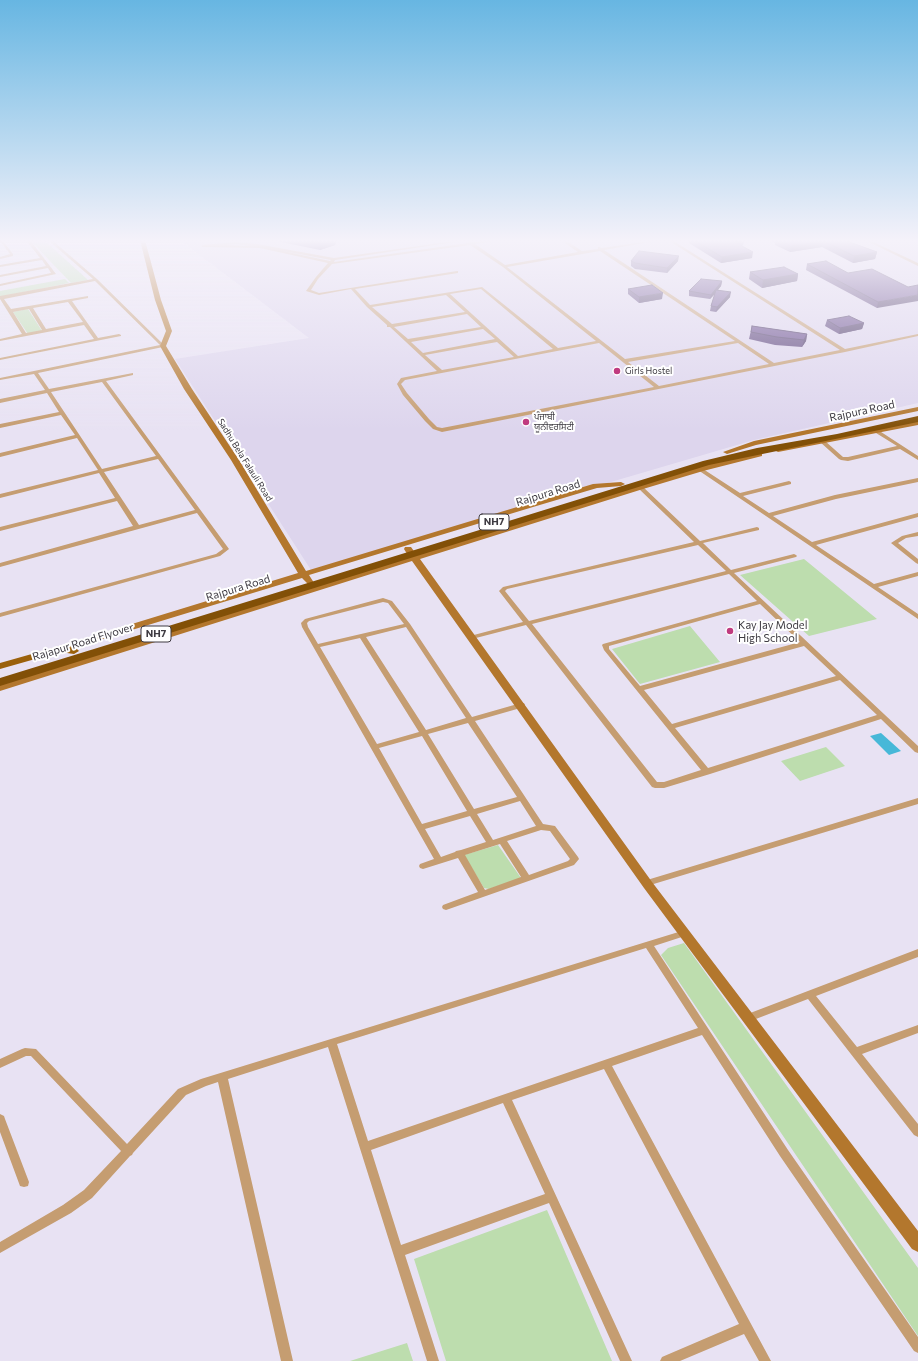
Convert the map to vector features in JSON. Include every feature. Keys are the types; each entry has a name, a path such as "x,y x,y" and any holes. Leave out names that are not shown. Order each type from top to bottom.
{"highway":[{"name":"Rajpura Road","path":"412,553 621,484 727,452 918,410"},
{"name":"Rajpura Road","path":"74,651 308,579 412,553 706,463 837,437 918,418"},
{"name":"Rajapur Road Flyover","path":"0,682 308,579"},
{"name":"Rajapur Road Flyover","path":"0,674 74,651"}],"main road":[{"path":"0,666 60,649 74,651"}],"street":[{"path":"5,304 25,335"},
{"path":"10,311 49,304"},
{"path":"72,304 98,339"},
{"path":"120,304 163,346"},
{"path":"157,304 161,315"},
{"path":"158,304 164,332 167,334 163,346"},
{"path":"367,304 389,326 423,354 441,372"},
{"path":"369,306 384,304"},
{"path":"458,304 518,358"},
{"path":"501,304 557,350"},
{"path":"551,304 658,388"},
{"path":"681,304 773,365"},
{"path":"770,304 845,351"},
{"path":"30,307 45,331"},
{"path":"389,326 468,313"},
{"path":"0,340 86,323"},
{"path":"406,341 483,328"},
{"path":"0,359 119,335"},
{"path":"600,342 441,372 404,380 399,384 405,394 427,420 435,428 442,430 845,351 918,335"},
{"path":"423,354 498,340"},
{"path":"623,361 738,342"},
{"path":"1,378 163,346"},
{"name":"Sadhu Bela Falauli Road","path":"163,346 188,389 235,460 308,579"},
{"path":"35,372 137,527"},
{"path":"0,401 131,374"},
{"path":"0,615 223,552 226,548 103,380"},
{"path":"0,426 61,413"},
{"path":"0,688 412,553 700,469 768,450 878,432 918,423"},
{"path":"878,432 918,458"},
{"path":"0,455 78,436"},
{"path":"822,442 841,458 848,459 901,447"},
{"path":"0,496 159,457"},
{"path":"700,469 875,586 918,617"},
{"path":"769,515 835,497 918,480"},
{"path":"740,495 789,483"},
{"path":"60,649 308,579 596,486 621,484"},
{"path":"640,487 918,750"},
{"path":"0,529 118,499"},
{"path":"1,563 199,511"},
{"path":"812,544 918,515"},
{"path":"757,529 504,589 502,592 655,784 664,785 882,716"},
{"path":"918,534 904,537 894,542 918,562"},
{"path":"412,553 647,883 918,1244"},
{"path":"472,636 731,573 794,556"},
{"path":"875,586 918,574"},
{"path":"439,860 305,627 305,621 382,600 390,602 408,625 541,827"},
{"path":"707,772 606,649 607,644 761,602"},
{"path":"317,646 408,625"},
{"path":"362,636 424,733 491,843"},
{"path":"639,689 805,643"},
{"path":"670,727 841,677"},
{"path":"375,747 521,705"},
{"path":"421,827 522,798"},
{"path":"647,883 918,801"},
{"path":"423,866 541,827 552,828 575,859 572,864 446,907"},
{"path":"502,840 527,879"},
{"path":"459,853 483,894"},
{"path":"0,1248 81,1199 128,1152 182,1092 222,1076 684,933"},
{"path":"648,945 784,1153 918,1347"},
{"path":"748,1018 918,953"},
{"path":"809,994 918,1132"},
{"path":"856,1052 918,1029"},
{"path":"364,1147 704,1030"},
{"path":"332,1042 433,1361"},
{"path":"0,1064 25,1052 33,1052 128,1152"},
{"path":"606,1064 765,1361"},
{"path":"222,1076 287,1361"},
{"path":"506,1098 626,1361"},
{"path":"0,1119 2,1133 24,1182"},
{"path":"398,1252 551,1197"},
{"path":"666,1361 747,1327"}],"shaded area":[{"name":"ਪੰਜਾਬੀ ਯੂਨੀਵਰਸਿਟੀ","path":"264,304 918,304 918,403 754,440 311,570 175,359 309,338"}],"green space":[{"path":"28,309 42,331 28,334 13,312"},
{"path":"804,559 877,619 809,636 740,575"},
{"path":"690,626 720,662 640,684 612,649"},
{"path":"826,747 845,766 800,781 781,761"},
{"path":"498,845 521,878 489,889 484,888 464,855"},
{"path":"684,943 918,1268 918,1336 661,955 668,948"},
{"path":"547,1210 612,1361 446,1361 414,1259"},
{"path":"407,1343 413,1361 350,1361"}],"water":[{"path":"881,733 901,751 889,755 870,736"}],"building":[{"path":"712,304 720,304 717,307 711,306"},
{"path":"849,316 864,323 840,328 827,320"},
{"path":"752,326 807,334 804,340 777,337 751,332"}],"place":[{"name":"Girls Hostel","path":"617,371"},
{"name":"ਪੰਜਾਬੀ ਯੂਨੀਵਰਸਿਟੀ","path":"526,422"},
{"name":"Kay Jay Model High School","path":"730,631"}]}
